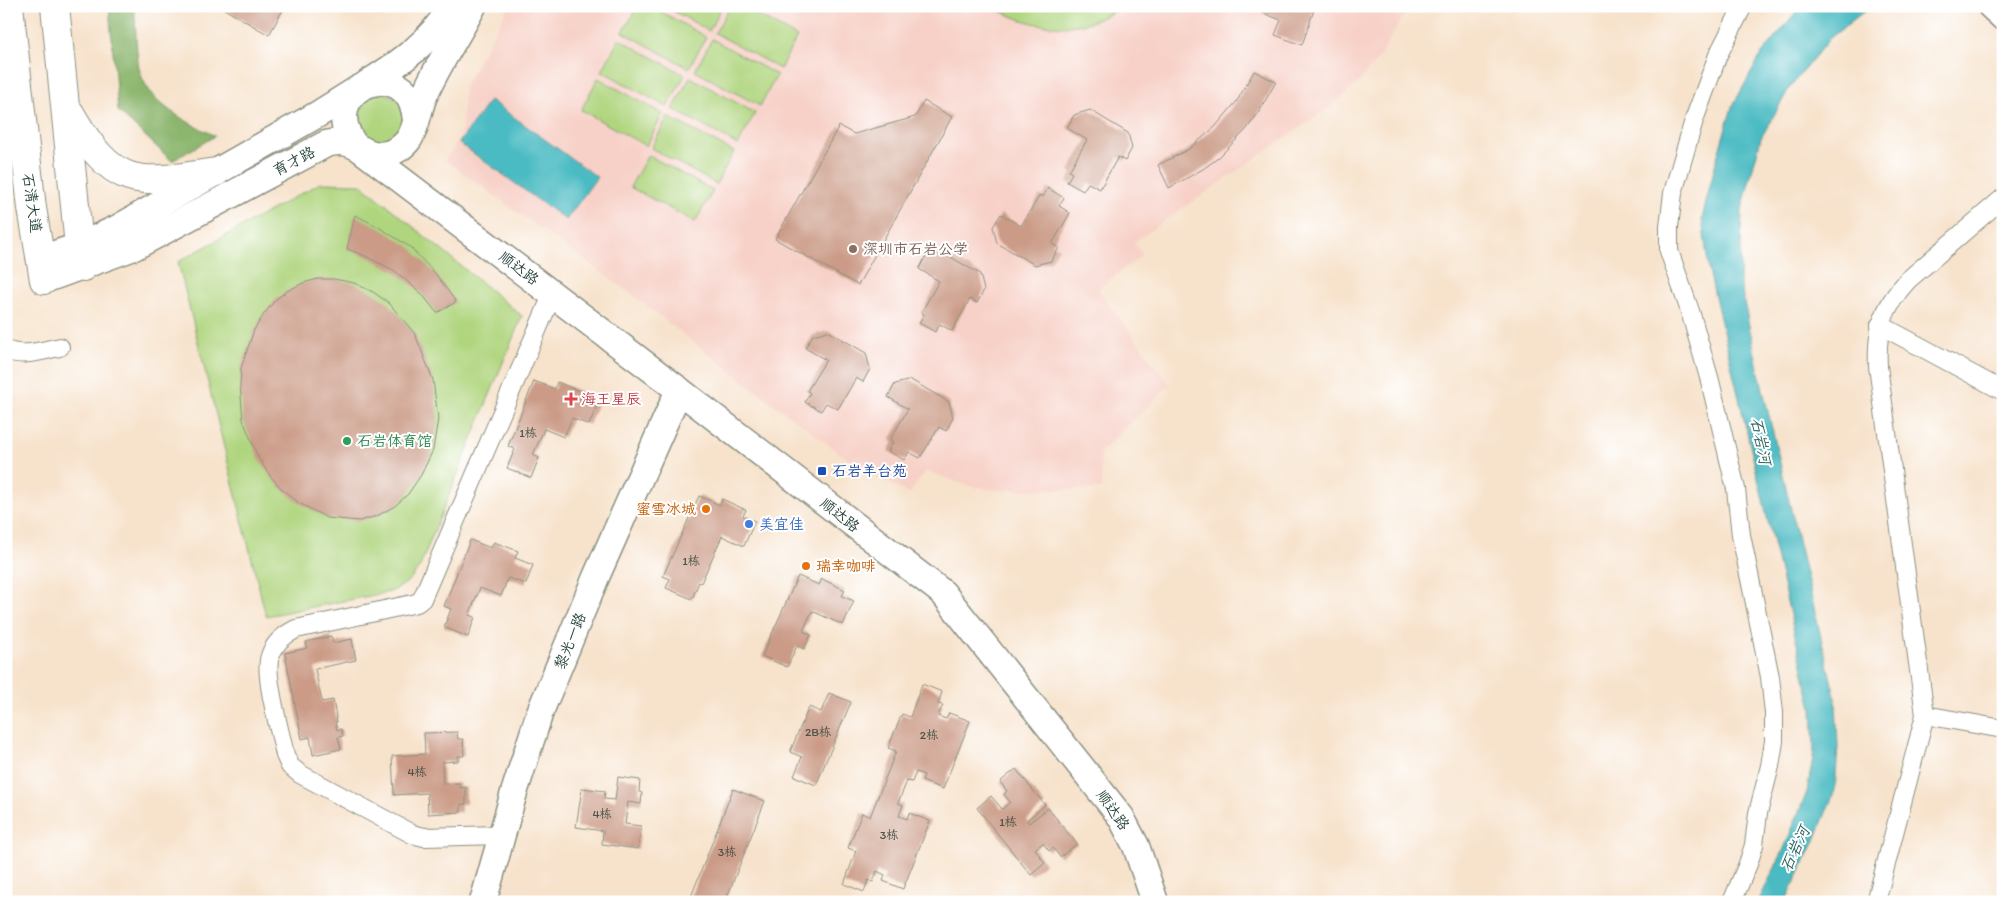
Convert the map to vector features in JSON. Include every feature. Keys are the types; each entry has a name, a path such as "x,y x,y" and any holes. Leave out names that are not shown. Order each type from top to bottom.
{"main road":[{"name":"石清大道","path":"9,6 32,208 42,269"},
{"path":"55,6 81,257"},
{"path":"66,106 91,147 121,173 132,178 157,180 216,172"}],"street":[{"name":"育才路","path":"81,257 116,229 320,113 411,54 437,29 452,6"},
{"path":"412,131 426,92 473,6"},
{"path":"1732,902 1754,844 1758,813 1770,766 1774,741 1774,713 1770,677 1741,535 1736,489 1710,381 1690,311 1669,251 1669,227 1674,193 1694,120 1718,55 1743,6"},
{"path":"1991,6 2003,17"},
{"name":"顺达路","path":"438,207 426,195 411,172 408,158 415,108 410,97 402,88 392,83 380,81 363,86 349,98 344,109 343,121 347,133 358,147 552,293 943,593 1121,817 1136,846 1155,902"},
{"name":"育才路","path":"42,269 81,257 134,247 326,144 335,141 375,154 387,154 399,149 412,131"},
{"path":"1876,902 1924,714 1878,366 1877,346 1880,326 1896,293 1908,280 2003,198"},
{"path":"501,836 424,837 412,834 300,774 290,766 285,755 268,672 269,657 276,643 286,634 296,629 417,603 422,599 427,592 552,293"},
{"path":"1880,326 2003,391"},
{"path":"6,350 14,354 26,354 60,347"},
{"name":"黎光一路","path":"483,902 525,754 540,712 596,577 679,390"},
{"path":"1924,714 2003,729"}],"shaded area":[{"name":"深圳市石岩公学","path":"509,6 1409,6 1378,59 1360,81 1337,102 1134,242 1142,255 1098,289 1170,385 1100,452 1102,489 996,490 965,485 926,471 909,494 859,467 763,396 622,287 445,160 461,137 464,87"}],"green space":[{"path":"109,6 134,6 140,72 152,94 181,118 215,136 172,161 118,111"},
{"path":"638,6 651,6 706,37 689,68 623,32"},
{"path":"665,6 722,6 709,31"},
{"path":"730,6 741,6 797,37 780,69 715,33"},
{"path":"991,6 1122,6 1106,16 1090,22 1073,26 1056,26 1023,20"},
{"path":"619,39 685,75 667,107 602,71"},
{"path":"712,39 777,75 760,106 695,71"},
{"path":"690,77 755,113 738,145 673,109"},
{"path":"598,78 663,114 646,146 581,110"},
{"path":"385,93 400,101 405,126 387,143 371,142 358,132 357,108 368,95"},
{"path":"668,117 734,152 716,184 651,148"},
{"path":"648,155 713,191 695,222 630,187"},
{"name":"石岩体育馆","path":"320,183 361,184 522,316 420,566 414,575 404,585 390,592 266,616 178,262"}],"water":[{"name":"石岩河","path":"1801,6 1871,6 1830,38 1790,87 1761,138 1742,209 1740,283 1759,373 1836,701 1838,747 1835,790 1813,845 1785,902 1758,902 1783,851 1807,792 1814,751 1812,708 1709,271 1702,219 1732,107 1761,55"},
{"path":"490,100 597,177 566,220 459,143"}],"building":[{"path":"219,6 285,6 269,35"},
{"path":"1265,6 1315,7 1302,45 1275,35 1281,20 1263,13"},
{"path":"1254,71 1276,82 1257,115 1246,130 1218,158 1203,169 1169,188 1158,165 1189,149 1215,127 1237,101"},
{"path":"924,101 952,117 858,285 775,239 839,126 854,134 915,117"},
{"path":"1090,110 1128,133 1132,148 1125,161 1118,157 1100,189 1088,183 1083,191 1067,182 1072,173 1069,171 1087,140 1067,128 1074,115"},
{"path":"1048,188 1064,198 1059,206 1070,213 1052,244 1059,248 1051,261 1035,265 997,243 993,227 1001,214 1021,226 1040,195 1043,197"},
{"path":"355,215 377,226 410,247 435,273 456,302 437,313 421,293 395,271 347,249"},
{"path":"942,252 980,274 984,290 977,303 970,299 952,331 940,324 935,332 919,323 924,314 921,313 939,281 919,269 926,256"},
{"path":"318,279 334,279 354,283 373,292 389,303 415,334 433,380 438,418 433,450 421,475 408,494 395,506 377,516 360,521 327,518 299,503 283,490 270,476 258,457 243,420 240,385 241,368 254,330 276,299 303,283"},
{"path":"828,331 866,353 870,369 863,382 856,378 838,409 826,403 821,411 805,402 810,393 807,391 826,360 805,348 813,335"},
{"path":"911,380 949,402 953,418 946,431 939,427 920,458 909,452 904,460 888,451 893,442 890,440 908,409 888,397 895,384"},
{"path":"534,381 555,389 557,382 582,392 579,398 597,405 589,425 572,418 564,437 544,429 533,455 539,458 531,478 507,468 515,449 508,446"},
{"path":"699,496 720,505 722,499 746,510 743,516 755,521 744,546 722,536 692,599 666,588 670,579 663,576"},
{"path":"470,540 491,548 494,542 518,551 515,558 533,565 526,584 508,578 501,596 480,588 469,615 475,617 468,637 444,627 451,609 444,606"},
{"path":"798,576 819,585 822,579 845,590 842,596 854,601 843,625 812,611 803,631 811,635 804,649 797,646 787,667 762,656"},
{"path":"331,636 333,643 352,639 356,660 315,669 322,702 333,700 337,730 341,729 343,736 338,737 341,749 313,755 310,737 302,739 285,653 307,648 306,642"},
{"path":"922,684 942,692 938,704 943,705 938,716 946,719 949,713 970,721 943,789 922,781 924,775 916,772 912,782 907,781 898,803 903,805 899,816 907,819 909,813 930,821 903,889 883,881 885,875 877,871 873,882 868,880 864,892 844,884 856,851 848,848 862,813 870,817 896,751 888,748 902,714 910,717"},
{"path":"829,693 851,702 816,785 794,776 802,757 790,752 809,707 821,712"},
{"path":"457,732 458,739 463,739 464,756 458,756 458,761 442,762 443,784 459,783 460,788 466,787 466,804 461,804 461,812 428,814 427,793 394,795 392,756 425,754 424,733"},
{"path":"1016,769 1045,805 1027,820 1029,823 1048,808 1077,844 1060,857 1053,848 1049,851 1043,843 1035,849 1045,863 1031,875 977,808 991,796 1002,809 1010,802 1004,794 1007,791 1000,782"},
{"path":"618,777 640,780 641,804 628,802 625,824 641,826 638,849 602,844 603,831 576,827 582,788 605,791 604,799 615,800"},
{"path":"733,789 765,801 725,902 689,902"}],"place":[{"name":"深圳市石岩公学","path":"853,249"},
{"name":"海王星辰","path":"571,399"},
{"name":"石岩体育馆","path":"347,441"},
{"name":"石岩羊台苑","path":"822,471"},
{"name":"蜜雪冰城","path":"706,509"},
{"name":"美宜佳","path":"749,524"},
{"name":"瑞幸咖啡","path":"806,566"}]}
